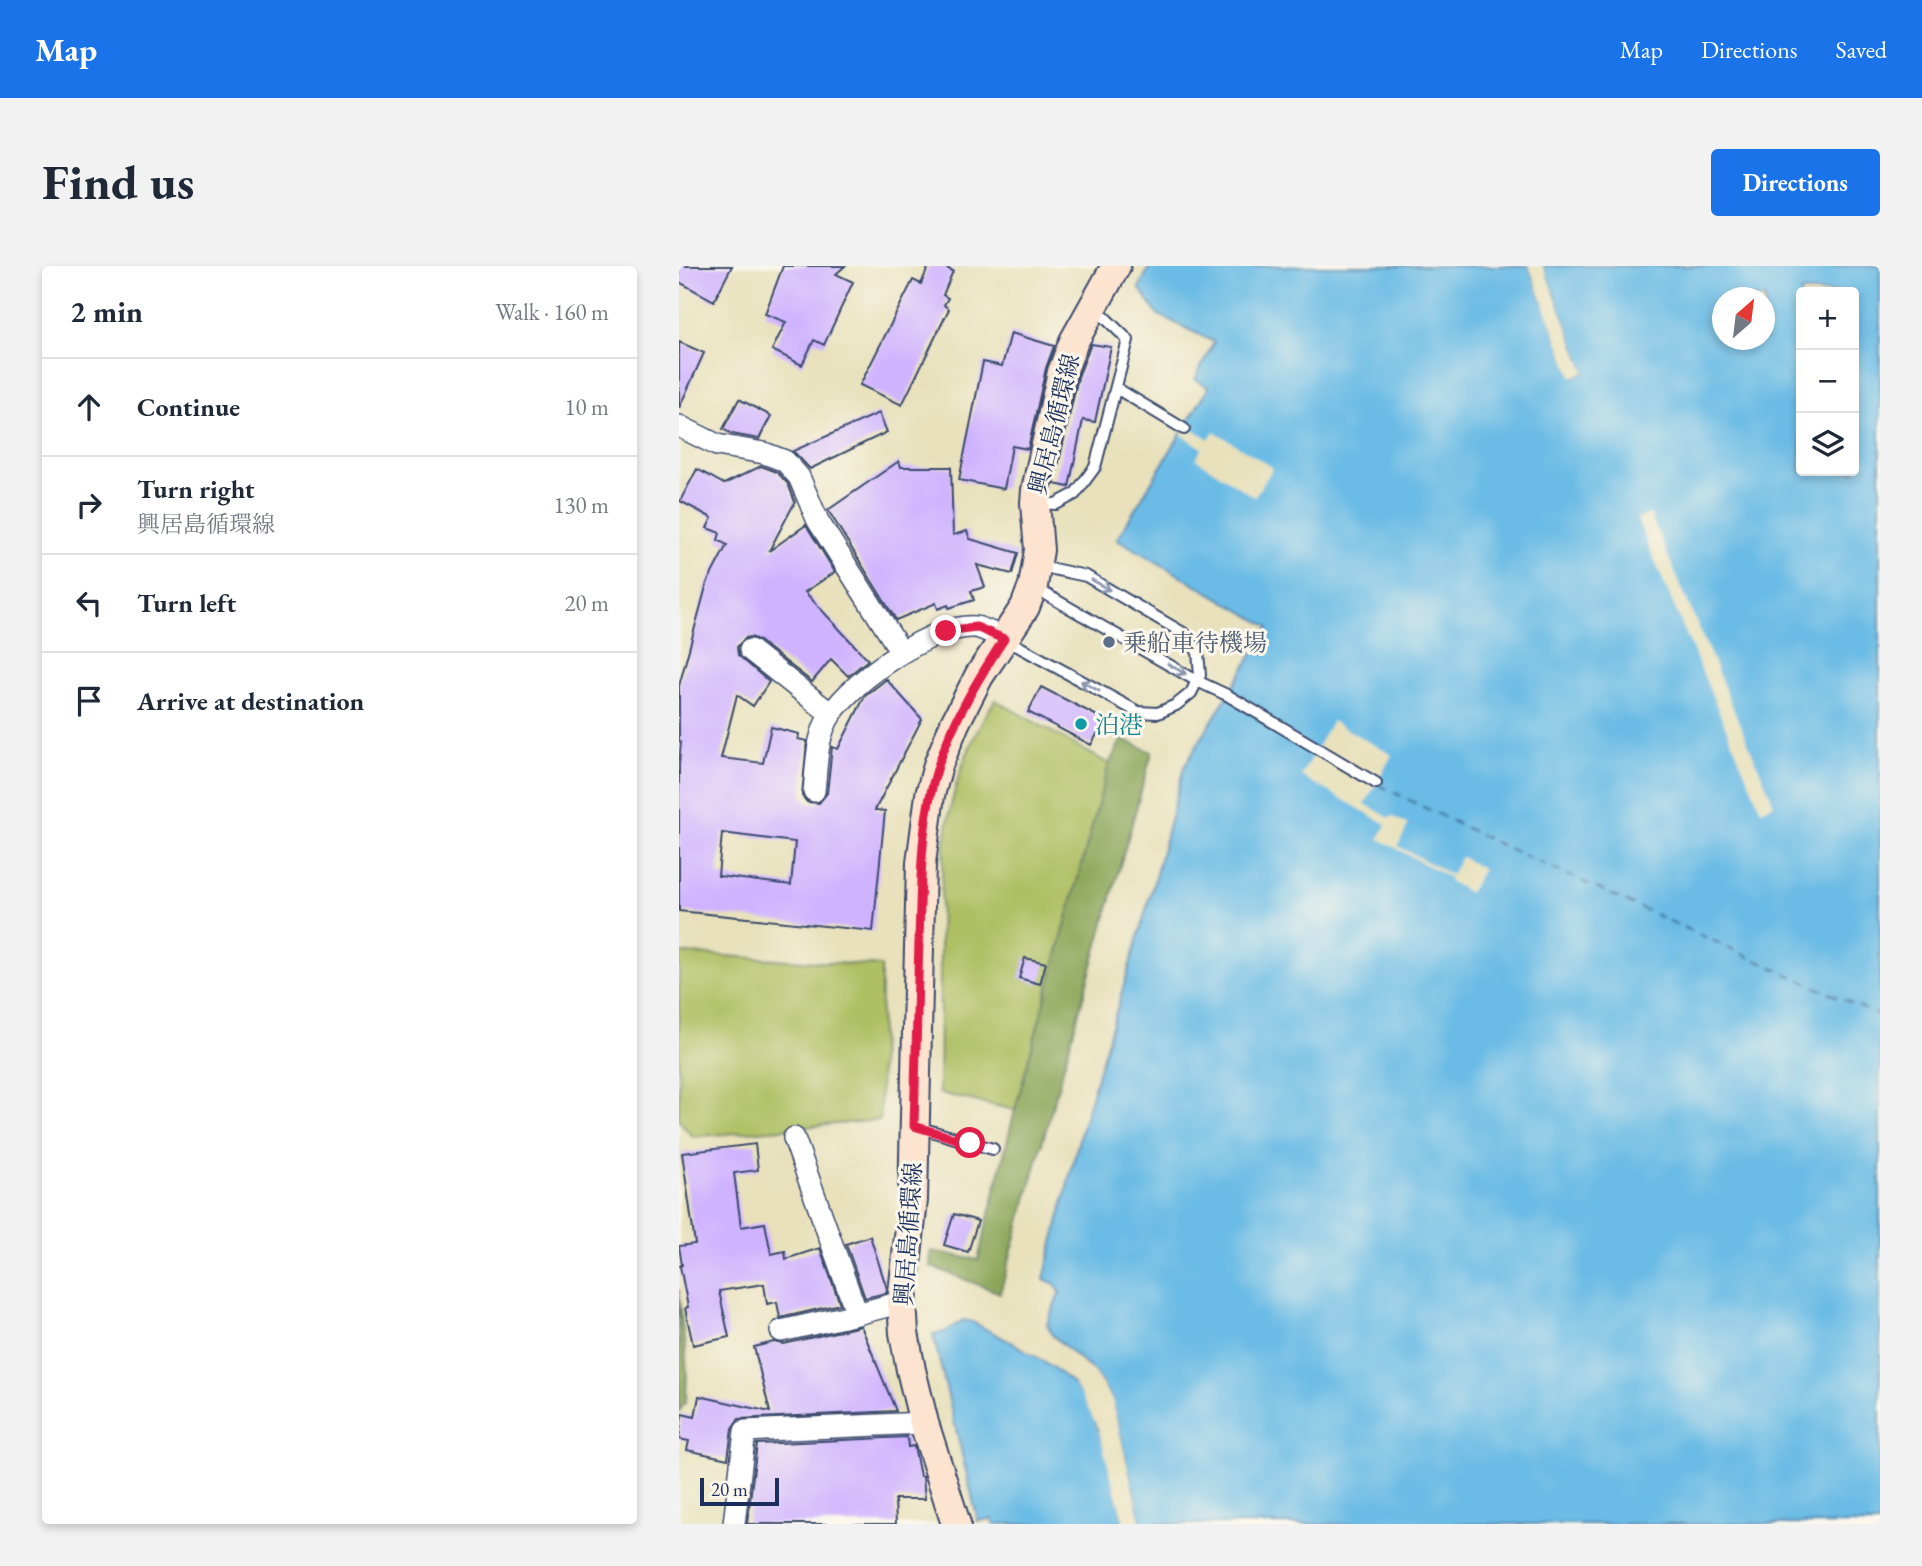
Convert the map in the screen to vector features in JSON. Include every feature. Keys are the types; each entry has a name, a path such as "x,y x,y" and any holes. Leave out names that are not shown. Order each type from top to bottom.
{"main road":[{"name":"興居島循環線","path":"955,1524 924,1423 904,1333 902,1302 913,1200 921,863 930,795 954,723 979,676 1025,607 1035,576 1039,550 1035,503 1062,372 1075,341 1116,266"}],"street":[{"path":"679,426 717,445 764,453 785,461 799,477 818,521 901,652"},
{"path":"814,791 819,743 831,714 858,684 901,652 946,631 976,627 1004,639"},
{"path":"750,650 831,714"},
{"path":"794,1138 857,1314"},
{"path":"781,1331 902,1302"},
{"path":"734,1524 745,1431 924,1423"}],"lane":[{"path":"1035,503 1056,504 1075,494 1095,467 1128,340 1094,307"},
{"path":"1116,387 1184,429"},
{"path":"1035,576 1197,681 1227,695 1376,783"},
{"path":"1004,639 1137,712 1158,713 1176,705 1191,693 1200,675 1198,652 1185,634 1086,576 1035,576"},
{"path":"914,1126 993,1149"}],"green space":[{"path":"995,700 1109,764 1015,1110 939,1093 942,885 948,822 964,760 977,730"},
{"path":"1122,739 1152,752 1000,1293 930,1266 931,1251 978,1260 1015,1110 1109,764"},
{"path":"679,953 881,966 880,1120 693,1137 679,1120"},
{"path":"679,1289 687,1372 686,1401 679,1412"}],"water":[{"path":"1150,266 1529,266 1573,377 1585,372 1543,266 1880,266 1880,1524 1141,1524 1112,1399 1093,1371 1052,1335 1047,1324 1060,1292 1055,1284 1044,1279 1081,1131 1151,893 1184,767 1269,627 1117,539 1209,387 1195,379 1214,342 1157,314 1139,288"},
{"path":"963,1320 973,1322 1035,1355 1069,1380 1080,1392 1104,1447 1124,1524 994,1524 992,1519 978,1521 933,1334 945,1332"}],"pier":[{"path":"1529,266 1532,266 1574,373 1581,370 1540,266 1543,266 1585,372 1572,377"},
{"path":"1187,425 1209,439 1214,431 1273,468 1254,497 1196,459 1202,448 1181,434"},
{"path":"1650,514 1774,804 1761,810 1637,519"},
{"path":"1332,721 1392,755 1365,804 1408,825 1398,846 1451,875 1461,857 1483,869 1469,893 1449,881 1450,878 1379,839 1386,824 1301,776"},
{"path":"1026,1347 1046,1357 1074,1379 1085,1395 1101,1426 1128,1524 1124,1524 1098,1428 1082,1397 1072,1381 1044,1360 1025,1350"},
{"path":"1073,1358 1093,1371 1112,1399 1141,1524 1138,1524 1109,1400 1091,1373"}],"building":[{"path":"679,266 732,266 714,301 679,282"},
{"path":"783,266 845,266 836,274 853,282 824,345 814,340 802,365 772,350 786,322 765,314"},
{"path":"929,266 942,266 953,271 943,295 948,298 944,305 949,309 902,405 860,385 913,280 921,284"},
{"path":"1011,333 1054,346 1046,368 1028,449 1012,446 1004,489 959,480 983,362 1002,366"},
{"path":"679,342 704,353 679,408"},
{"path":"1091,344 1111,347 1095,422 1083,420 1069,487 1054,484 1078,377"},
{"path":"739,399 771,416 759,439 732,434 723,429"},
{"path":"879,413 887,432 810,469 793,451"},
{"path":"899,461 901,467 951,467 953,535 967,531 970,539 1018,553 1012,574 977,565 985,587 971,591 974,600 938,609 936,603 896,620 828,510"},
{"path":"761,466 777,472 788,484 795,502 769,551 806,525 835,572 805,592 868,660 848,676 831,659 812,682 758,640 745,638 737,647 738,655 769,682 753,706 737,695 721,758 763,763 771,727 799,734 798,739 807,741 802,796 807,802 819,803 827,793 832,747 838,749 865,696 886,679 922,719 875,810 885,811 873,931 679,911 679,686 707,583 727,545 718,540 720,533 707,528 712,518 680,501 697,469 724,484","holes":["722,833 795,842 791,885 718,876"]},
{"path":"1041,687 1105,720 1091,745 1028,712"},
{"path":"1025,958 1046,963 1040,984 1019,978"},
{"path":"755,1144 758,1170 734,1173 741,1227 765,1223 771,1254 785,1251 786,1259 820,1248 840,1304 780,1318 777,1302 767,1304 764,1284 719,1291 729,1337 693,1345 680,1266 679,1246 695,1244 682,1153"},
{"path":"954,1214 978,1221 968,1252 944,1245"},
{"path":"870,1236 887,1289 886,1293 865,1298 846,1244"},
{"path":"861,1326 896,1411 739,1419 732,1429 728,1459 687,1450 689,1441 679,1439 682,1414 695,1417 699,1396 770,1412 754,1347 774,1342 784,1344"},
{"path":"907,1437 908,1447 914,1446 920,1476 923,1476 925,1499 895,1499 896,1524 747,1524 757,1444"}],"ferry route":[{"path":"1379,785 1490,840 1880,1016"}],"place":[{"name":"乗船車待機場","path":"1109,642"},
{"name":"泊港","path":"1081,724"}],"route":[{"path":"946,631 976,627 1004,639 979,676 954,723 938,765 930,795 921,863 914,1126 970,1143"}]}
